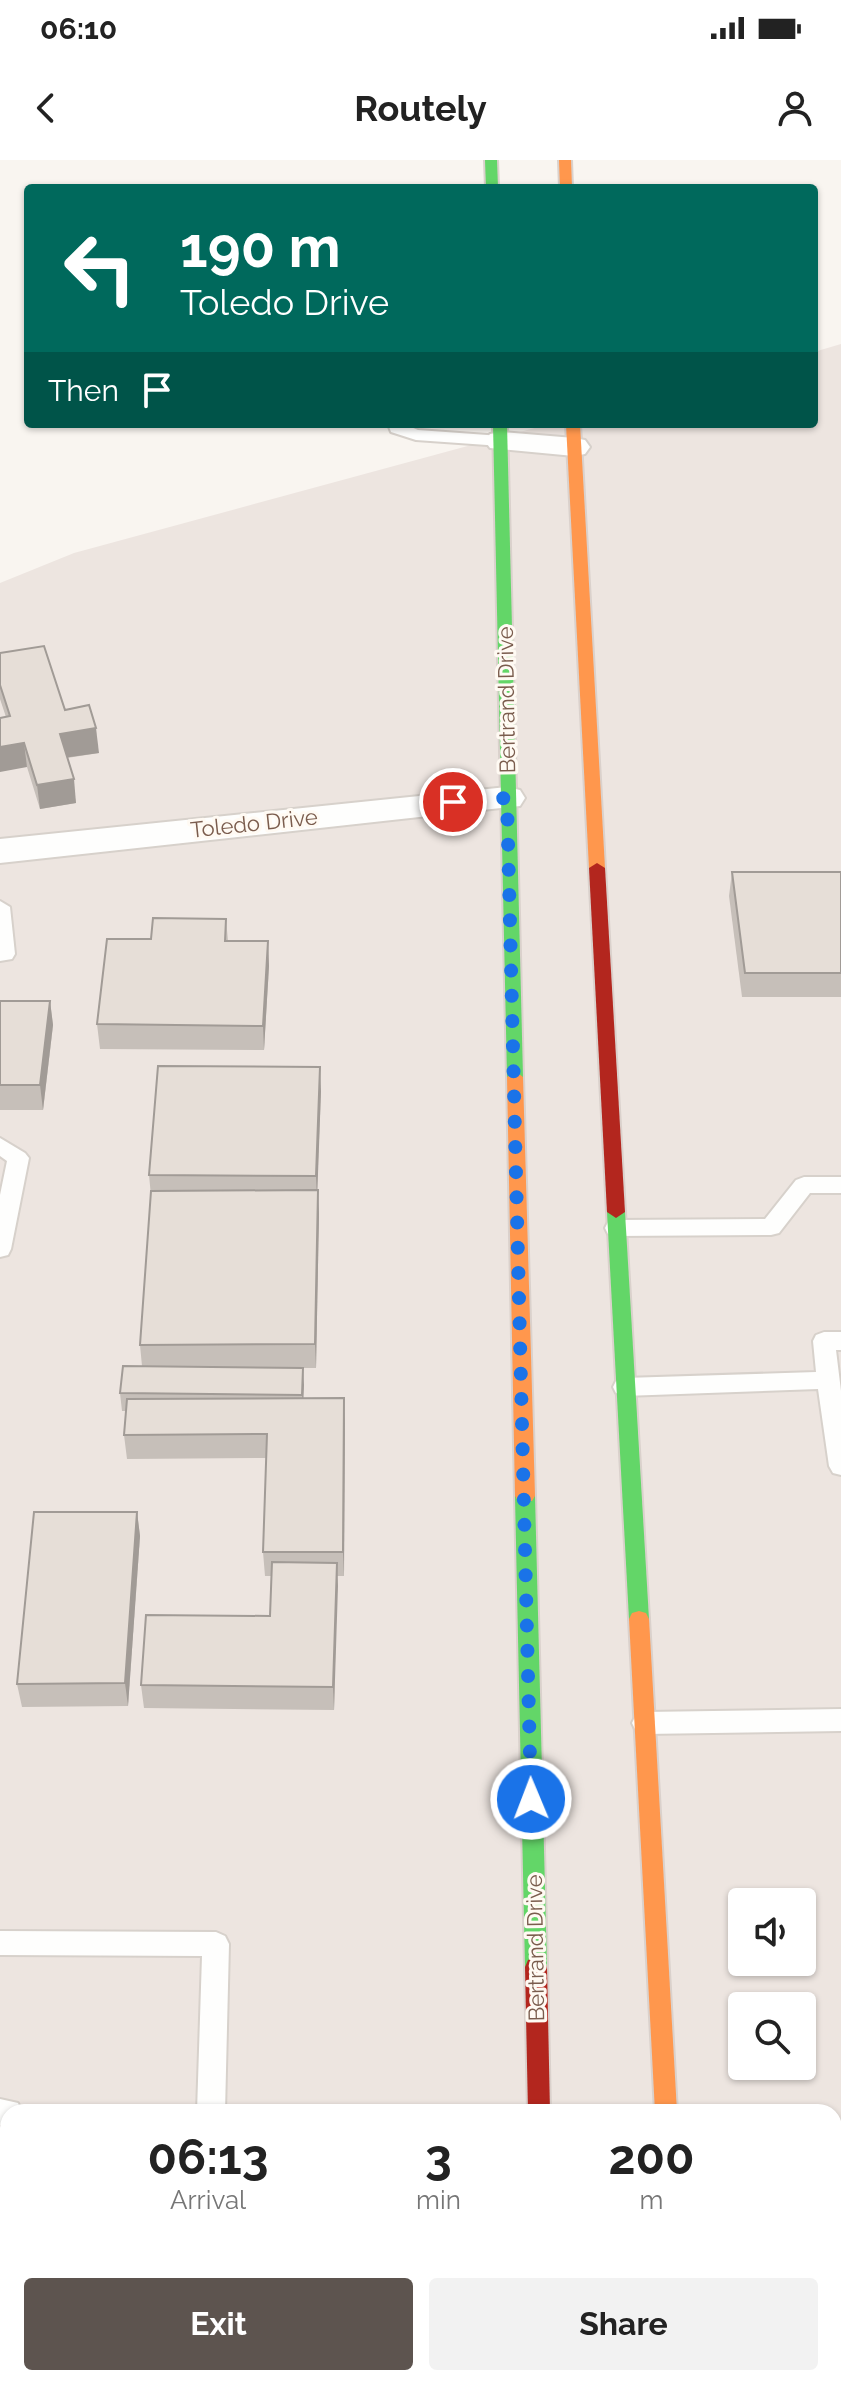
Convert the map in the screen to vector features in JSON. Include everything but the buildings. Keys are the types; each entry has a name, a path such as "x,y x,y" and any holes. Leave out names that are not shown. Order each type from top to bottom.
{"main road":[{"path":"491,160 492,184"},
{"path":"565,160 566,184"},
{"name":"Bertrand Drive","path":"500,432 539,2104"},
{"path":"574,435 666,2104"}],"street":[{"path":"500,432 574,435"},
{"name":"Toledo Drive","path":"0,851 507,798"}],"lane":[{"path":"397,428 405,433 500,432"},
{"path":"0,907 5,954 0,954"},
{"path":"1,1243 6,1154"},
{"path":"616,1228 771,1227 804,1185 841,1185"},
{"path":"841,1341 824,1341 841,1466"},
{"path":"624,1387 828,1380"},
{"path":"645,1723 841,1720"},
{"path":"0,1943 216,1944 211,2104"}],"shaded area":[{"path":"841,344 841,2104 0,2104 0,583 74,553 534,428 818,428 818,351"}],"traffic: fast":[{"path":"491,160 492,184"},
{"path":"500,428 515,1077"},
{"path":"616,1212 639,1619"},
{"path":"525,1496 536,1967"}],"traffic: slow":[{"path":"565,160 566,184"},
{"path":"573,428 597,868"},
{"path":"515,1077 525,1496"},
{"path":"639,1619 666,2104"}],"traffic: jam":[{"path":"597,868 616,1212"},
{"path":"536,1967 539,2104"}],"route":[{"path":"453,802 507,798 531,1799"}]}
